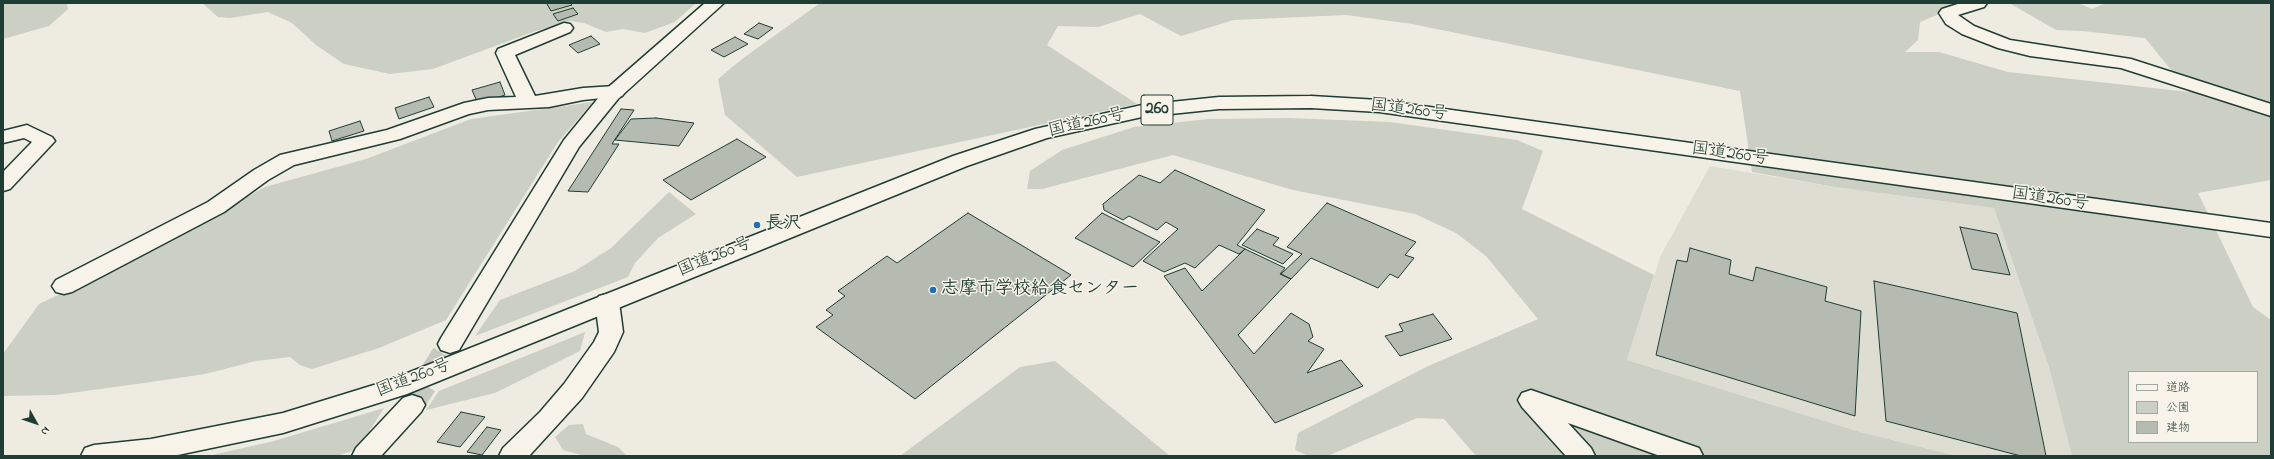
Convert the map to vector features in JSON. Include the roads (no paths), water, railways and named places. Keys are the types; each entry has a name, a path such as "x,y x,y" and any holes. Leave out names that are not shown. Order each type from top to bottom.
{"main road":[{"path":"450,344 571,144 615,92 715,3"},
{"path":"1978,3 1948,14 1952,20 1968,30 2004,44 2030,50 2124,63 2271,110"},
{"path":"528,102 505,53 564,28"},
{"path":"64,286 210,210 261,175 287,160 393,135 464,109 488,104 528,102 615,92"},
{"name":"国道260号","path":"94,456 151,450 283,422 398,386 944,166 1042,133 1142,111 1219,103 1311,102 1380,106 2271,230"},
{"path":"3,137 27,131 45,141 3,184"},
{"path":"512,456 549,419 573,391 605,346 611,332 607,302"},
{"path":"1582,456 1530,400 1690,456"},
{"path":"365,456 412,405"}],"tunnel":[{"path":"412,405 450,344"}],"place":[{"name":"長沢","path":"757,225"},
{"name":"志摩市学校給食センター","path":"933,290"}]}
